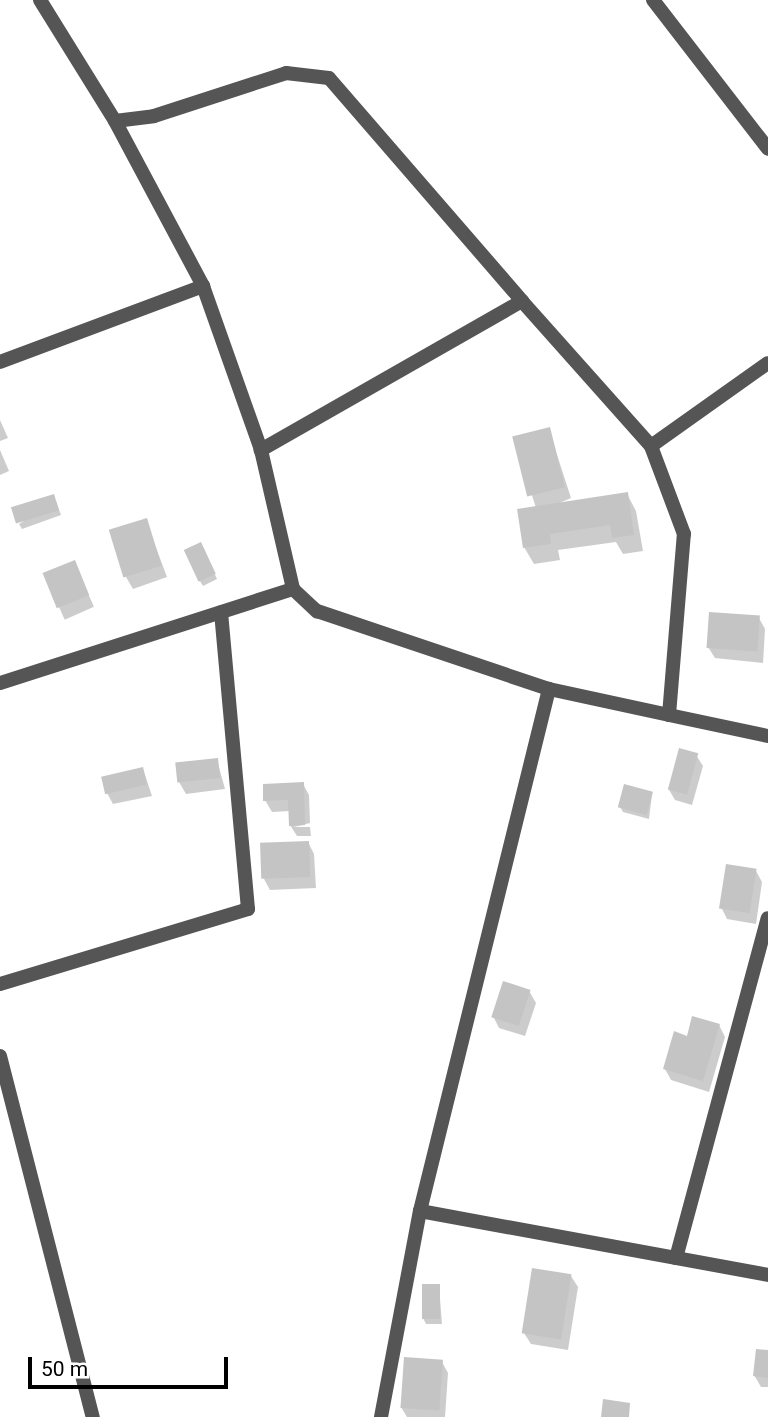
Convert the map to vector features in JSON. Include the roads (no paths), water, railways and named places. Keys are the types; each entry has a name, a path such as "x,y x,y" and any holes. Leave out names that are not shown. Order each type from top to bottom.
{"street":[{"path":"40,0 115,121 203,286 261,450 293,589 317,611 549,689 768,736"},
{"path":"653,0 768,149"},
{"path":"115,121 154,116 286,73 329,78 651,446 684,534 669,715"},
{"path":"0,362 203,286"},
{"path":"261,450 522,301"},
{"path":"651,446 768,363"},
{"path":"0,683 293,589"},
{"path":"0,984 248,909 221,612"},
{"path":"381,1417 421,1212 549,689"},
{"path":"676,1258 768,918"},
{"path":"0,1056 93,1417"},
{"path":"421,1212 768,1275"}]}
